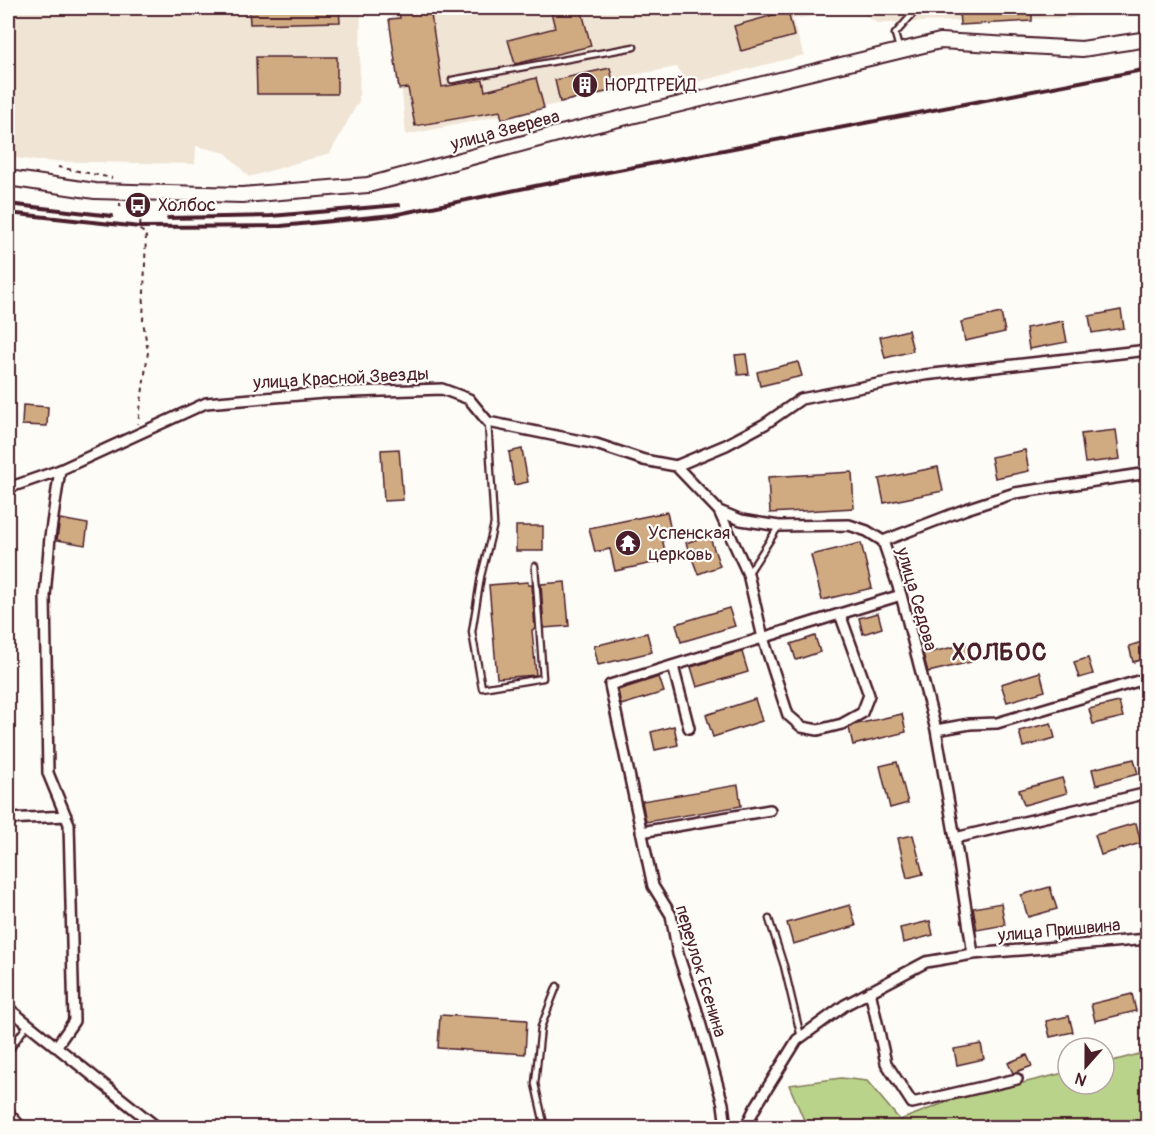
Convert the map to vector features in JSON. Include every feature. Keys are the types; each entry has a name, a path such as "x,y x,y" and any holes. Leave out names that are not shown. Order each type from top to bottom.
{"main road":[{"name":"улица Зверева","path":"8,178 95,191 242,195 368,185 561,133 940,40 1082,49 1148,39"}],"street":[{"path":"488,422 596,444 644,460 676,466 726,445 765,424 801,399 924,375 1148,350"},
{"name":"улица Красной Звезды","path":"8,488 60,471 206,403 334,393 442,390 469,399 488,422"},
{"name":"улица Седова","path":"676,466 719,511 741,520 779,526 849,525 867,531 883,541 901,595 936,730 974,954"},
{"path":"56,1047 74,1021 69,824 48,773 45,596 50,537 60,471"},
{"path":"883,541 1015,493 1148,473"},
{"path":"719,511 748,574 763,638 788,715 802,728 818,730 842,724 862,712 869,695 840,614"},
{"path":"689,728 673,666 901,595"},
{"name":"переулок Есенина","path":"673,666 610,685 652,886 671,915 678,954 723,1104 726,1128"},
{"path":"936,730 970,724 997,723 1148,678"},
{"path":"955,838 1148,793"},
{"path":"641,832 770,810"},
{"path":"8,819 66,816"},
{"name":"улица Пришвина","path":"745,1128 797,1040 845,1005 926,962 974,954 1148,939"},
{"path":"870,991 886,1063 912,1103 1017,1078"},
{"path":"8,1008 158,1128"}],"lane":[{"path":"900,50 895,34 918,8"},
{"path":"452,80 634,47"},
{"path":"488,422 494,524 481,576 472,632 482,688 543,678 535,566"},
{"path":"748,574 779,526"},
{"path":"769,919 784,966 801,1037"},
{"path":"545,1128 535,1084 541,1027 557,986"},
{"path":"8,1051 28,1024"},
{"path":"8,1109 25,1128"}],"path":[{"path":"58,167 121,180 120,206 141,209 140,230 146,234 143,321 148,352 136,435"}],"shaded area":[{"path":"8,8 361,8 359,101 330,153 249,177 226,153 196,146 195,164 37,161 8,157"},
{"path":"394,8 1118,8 1070,18 877,23 858,10 792,19 804,55 688,84 677,67 628,76 626,90 406,135"}],"green space":[{"path":"1147,1052 1147,1127 807,1127 789,1085 841,1078 867,1081 900,1120 952,1100 1056,1075 1056,1096 1116,1096 1116,1060"}],"building":[{"path":"249,8 339,8 340,22 250,24"},
{"path":"399,8 430,8 442,87 483,80 485,91 536,78 544,108 502,119 500,111 415,126 408,88 399,89 389,19 400,18"},
{"path":"550,8 581,8 591,46 515,64 508,40 555,28"},
{"path":"959,8 1032,8 1032,21 960,25"},
{"path":"788,11 794,36 741,51 734,26"},
{"path":"256,57 337,57 337,94 257,94"},
{"name":"НОРДТРЕЙД","path":"610,68 615,90 560,102 555,80"},
{"path":"1121,310 1124,328 1092,333 1089,316"},
{"path":"1001,313 1005,332 965,341 961,322"},
{"path":"1063,321 1067,342 1029,349 1026,328"},
{"path":"908,330 913,351 885,358 880,337"},
{"path":"746,354 749,374 738,375 735,355"},
{"path":"798,362 802,376 760,386 757,372"},
{"path":"23,405 48,407 47,426 22,425"},
{"path":"1116,430 1120,459 1085,463 1081,434"},
{"path":"399,449 403,500 384,501 381,450"},
{"path":"522,449 528,482 514,485 509,452"},
{"path":"1025,450 1029,471 995,478 991,457"},
{"path":"938,467 943,491 884,503 879,479"},
{"path":"852,472 854,508 770,513 768,477"},
{"name":"Успенская церковь","path":"667,512 672,536 662,538 667,560 615,571 610,549 595,552 589,528"},
{"path":"60,519 88,524 85,545 57,540"},
{"path":"516,526 543,526 543,551 516,551"},
{"path":"709,535 720,566 698,574 686,543"},
{"path":"861,543 872,588 822,600 811,555"},
{"path":"528,582 528,585 532,585 535,629 532,630 536,675 497,678 489,585"},
{"path":"565,582 569,626 544,628 541,584"},
{"path":"729,608 735,626 681,642 676,624"},
{"path":"878,613 882,628 863,634 859,618"},
{"path":"647,633 652,652 598,665 594,646"},
{"path":"815,636 820,652 796,660 791,644"},
{"path":"1148,640 1148,658 1133,662 1129,646"},
{"path":"967,644 971,662 928,672 923,654"},
{"path":"742,652 748,672 697,687 691,667"},
{"path":"1088,658 1093,674 1079,678 1074,662"},
{"path":"1040,672 1045,691 1007,702 1001,684"},
{"path":"659,677 664,692 621,705 618,690"},
{"path":"755,699 762,721 713,737 706,715"},
{"path":"1119,702 1123,717 1093,724 1089,709"},
{"path":"902,714 906,732 853,745 849,728 853,725"},
{"path":"1051,723 1055,738 1023,747 1019,731"},
{"path":"674,726 678,745 655,750 651,732"},
{"path":"1134,759 1138,774 1096,785 1092,769"},
{"path":"897,762 908,803 890,808 880,766"},
{"path":"1062,778 1067,793 1024,805 1019,790"},
{"path":"738,785 741,806 646,822 642,801"},
{"path":"1136,823 1141,843 1101,855 1095,835"},
{"path":"913,835 923,874 907,878 898,838"},
{"path":"1050,887 1057,909 1028,917 1021,895"},
{"path":"1001,903 1005,925 977,930 973,908"},
{"path":"850,905 856,926 793,944 787,923"},
{"path":"930,921 933,935 903,943 900,928"},
{"path":"1132,994 1136,1011 1095,1021 1091,1004"},
{"path":"440,1015 527,1020 525,1054 438,1048"},
{"path":"1069,1016 1073,1032 1050,1037 1046,1021"},
{"path":"981,1044 984,1059 957,1065 954,1049"},
{"path":"1027,1055 1032,1066 1013,1073 1008,1063"}],"railway":[{"path":"8,213 140,227 281,226 393,215 1148,69"},
{"path":"8,204 112,216"},
{"path":"168,218 271,216 399,205"}],"place":[{"name":"НОРДТРЕЙД","path":"585,85"},
{"name":"Холбос","path":"138,205"},
{"name":"Успенская церковь","path":"628,543"}],"district":[{"name":"ХОЛБОС","path":"1000,652"}]}
